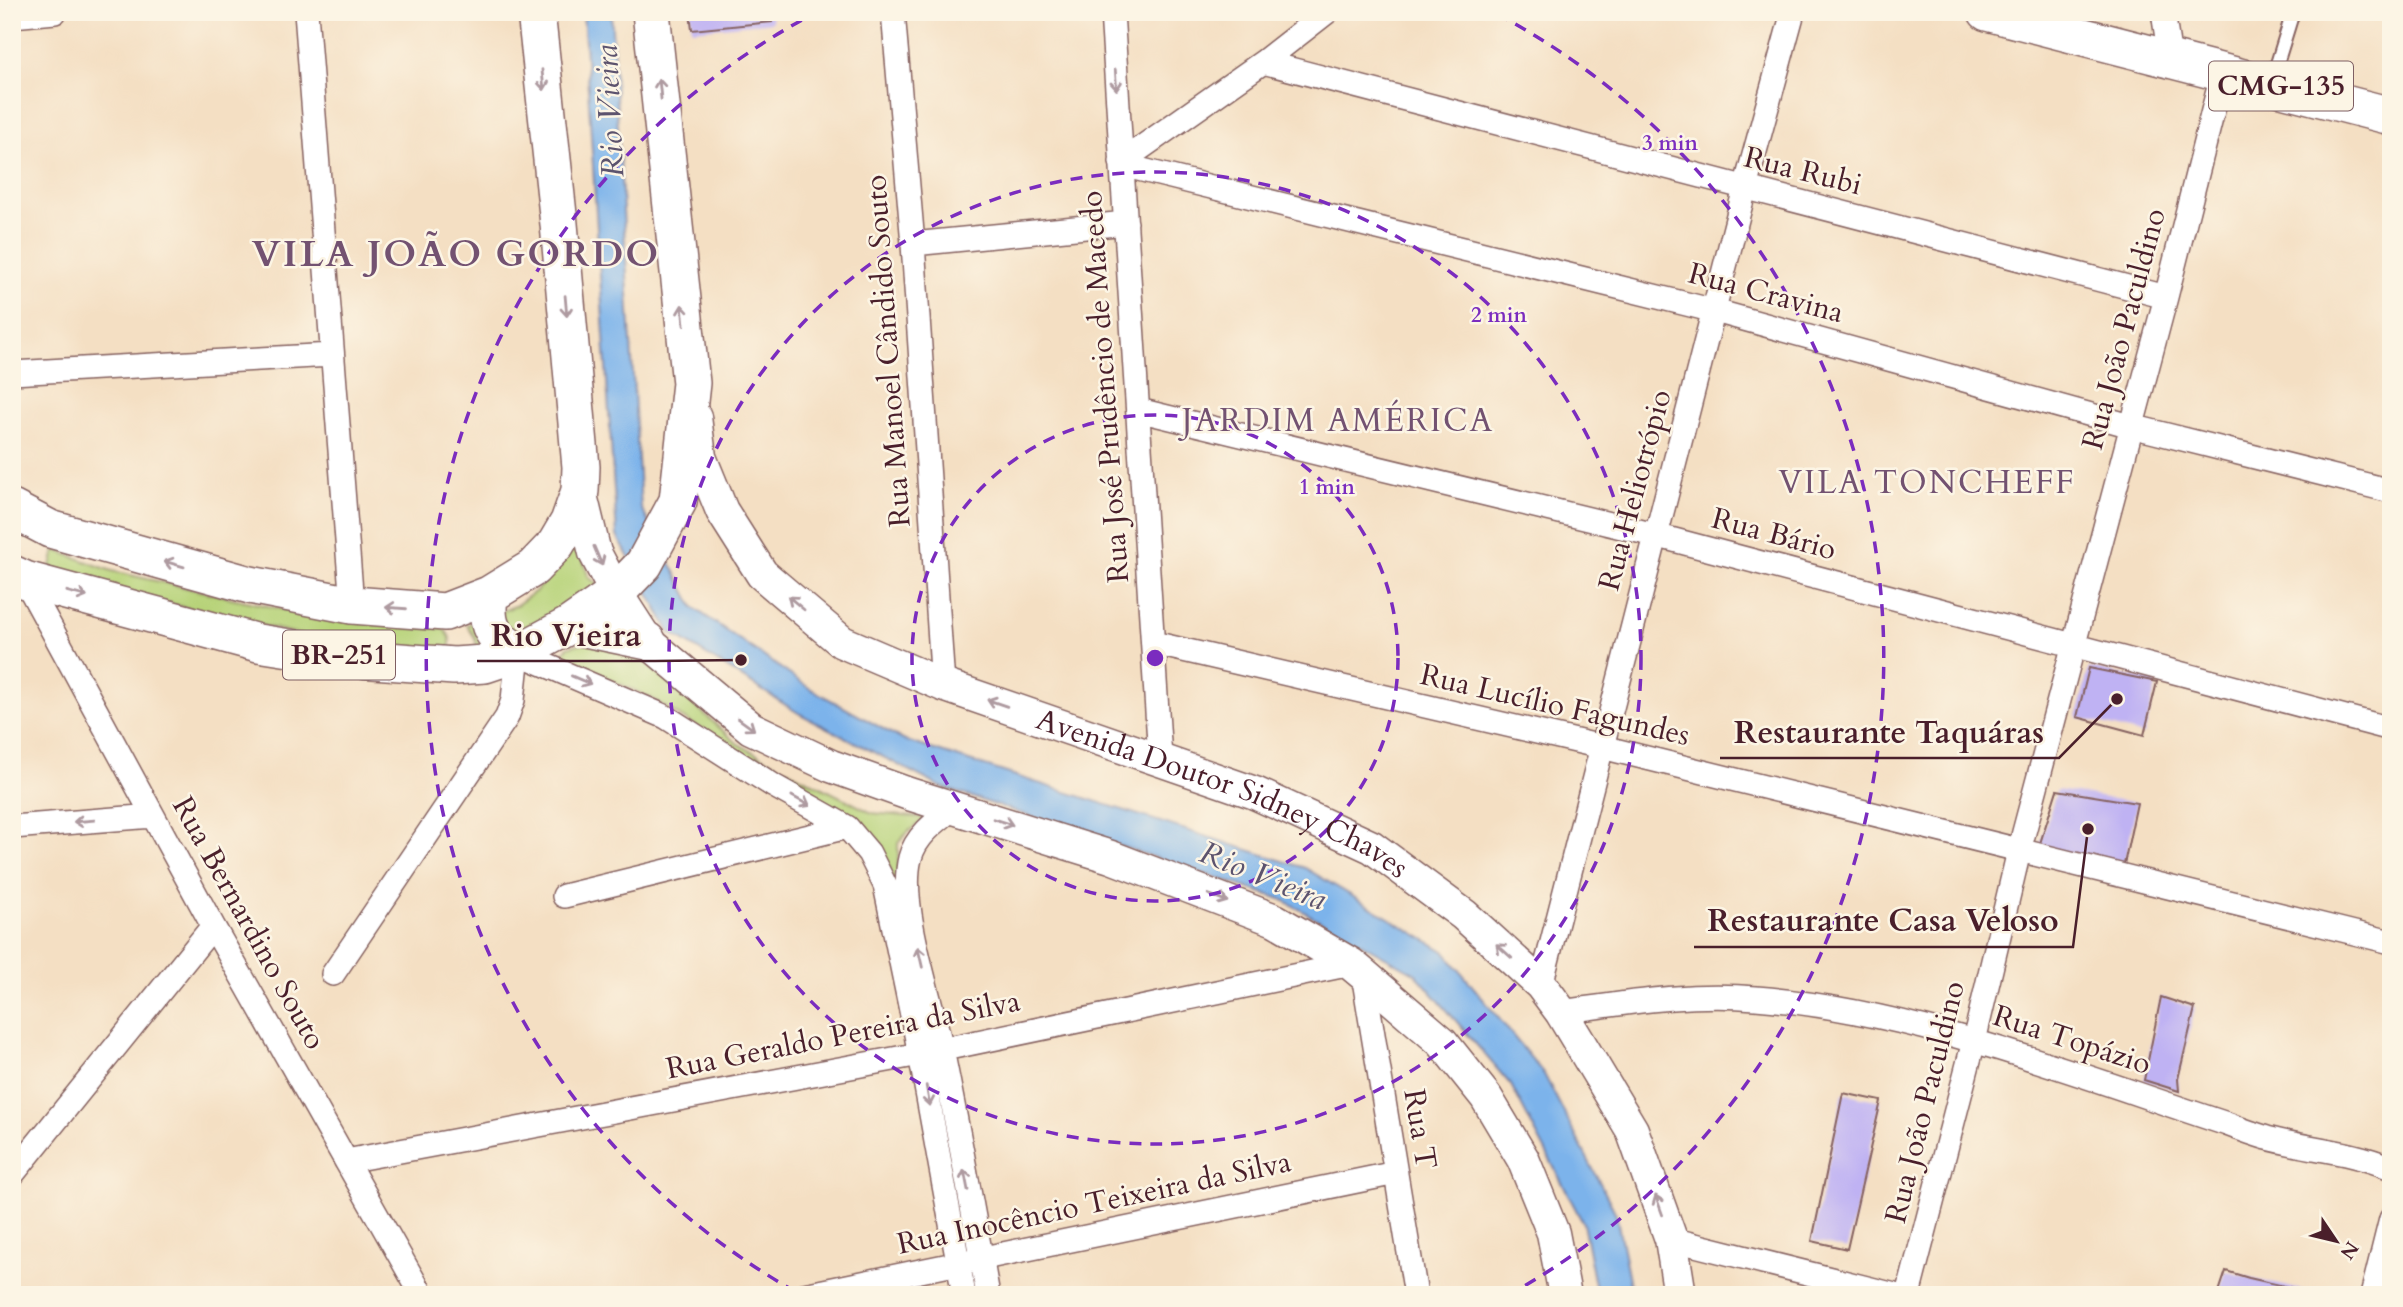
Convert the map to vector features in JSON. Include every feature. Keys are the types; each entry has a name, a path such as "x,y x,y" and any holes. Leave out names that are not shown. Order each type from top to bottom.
{"main road":[{"name":"BR-251","path":"12,509 50,529 250,586 352,605 445,612 489,595 533,568 556,544 569,522 580,491 581,467 536,12"},
{"name":"BR-251","path":"18,577 258,643 360,659 454,666 485,664 518,653 570,625 616,593 644,564 678,500 691,383 652,12"},
{"name":"CMG-135","path":"1987,12 2391,116"},
{"name":"Avenida Doutor Sidney Chaves","path":"691,383 700,457 722,511 762,573 842,642 943,685 1255,793 1372,847 1464,915 1541,985 1561,1012 1632,1130 1671,1239 1680,1295"},
{"path":"580,491 595,553 616,593 647,641 751,728 831,765 909,793 1111,857 1275,920 1357,969 1442,1042 1486,1097 1523,1159 1553,1233 1565,1295"},
{"path":"18,577 44,559 50,529"},
{"path":"489,595 486,613 489,625 494,635 518,653"},
{"path":"445,612 460,632 462,643 454,666"},
{"path":"570,625 647,641"}],"street":[{"path":"12,16 55,12"},
{"path":"306,12 352,605"},
{"name":"Rua Manoel Cândido Souto","path":"893,12 913,244 943,685"},
{"name":"Rua José Prudêncio de Macedo","path":"1112,12 1160,758"},
{"path":"1122,163 1263,62 1327,12"},
{"name":"Rua Heliotrópio","path":"1541,985 1655,535 1793,12"},
{"path":"2163,12 2170,58"},
{"name":"Rua Rubi","path":"1263,62 2165,297"},
{"name":"Rua João Paculdino","path":"1908,1295 1974,1041 2019,851 2222,71"},
{"name":"Rua Cravina","path":"1122,163 1715,311 2131,426 2391,491"},
{"path":"913,244 1126,223"},
{"path":"12,373 332,355"},
{"name":"Rua Bário","path":"1138,410 1655,535 2391,729"},
{"name":"Rua Bernardino Souto","path":"18,577 422,1295"},
{"name":"Rua Lucílio Fagundes","path":"1153,643 1602,747 2391,942"},
{"path":"333,974 507,717 513,700 518,653 666,717 774,786 847,827 869,853 885,885 931,1051 989,1295"},
{"path":"955,807 934,823 919,840 911,856 907,881 964,1295"},
{"path":"12,827 152,816"},
{"path":"564,896 847,827"},
{"path":"12,1175 213,926"},
{"name":"Rua Geraldo Pereira da Silva","path":"346,1161 1357,969"},
{"name":"Rua T","path":"1357,969 1416,1295"},
{"name":"Rua Topázio","path":"1561,1012 1641,1000 1693,996 1756,998 1859,1011 1974,1041 2267,1138 2360,1157 2391,1168"},
{"name":"Rua Inocêncio Teixeira da Silva","path":"804,1295 1396,1173"},
{"path":"2372,1295 2391,1219"},
{"path":"1671,1239 1895,1295"}],"lane":[{"path":"2271,84 2293,12"}],"green space":[{"path":"577,542 589,578 599,584 564,616 477,648 475,638 467,625 515,606 536,591"},
{"path":"55,550 112,571 281,609 409,628 443,628 449,636 450,644 448,651 356,648 46,574"},
{"path":"586,642 636,654 738,744 801,777 872,813 926,818 898,843 898,898 888,863 861,825 837,814 651,698 564,661 561,655 568,647"}],"water":[{"name":"Rio Vieira","path":"583,12 611,12 641,508 694,608 809,688 903,740 1305,868 1444,951 1544,1074 1616,1214 1632,1295 1597,1295 1583,1223 1511,1085 1416,974 1281,899 941,787 800,714 670,632 617,536"}],"building":[{"path":"690,12 771,12 772,22 692,30"},
{"path":"2089,668 2157,682 2144,735 2077,717"},
{"path":"2057,790 2137,803 2123,869 2036,856"},
{"path":"2161,997 2195,1008 2178,1079 2179,1091 2144,1080"},
{"path":"1843,1093 1881,1101 1847,1249 1812,1241"},
{"path":"2226,1271 2249,1278 2323,1295 2218,1295"}],"place":[{"name":"Rio Vieira","path":"741,660"},
{"name":"Restaurante Taquáras","path":"2117,699"},
{"name":"Restaurante Casa Veloso","path":"2088,829"}],"district":[{"name":"VILA JOÃO GORDO","path":"456,254"},
{"name":"JARDIM AMÉRICA","path":"1338,421"},
{"name":"VILA TONCHEFF","path":"1927,483"}]}
